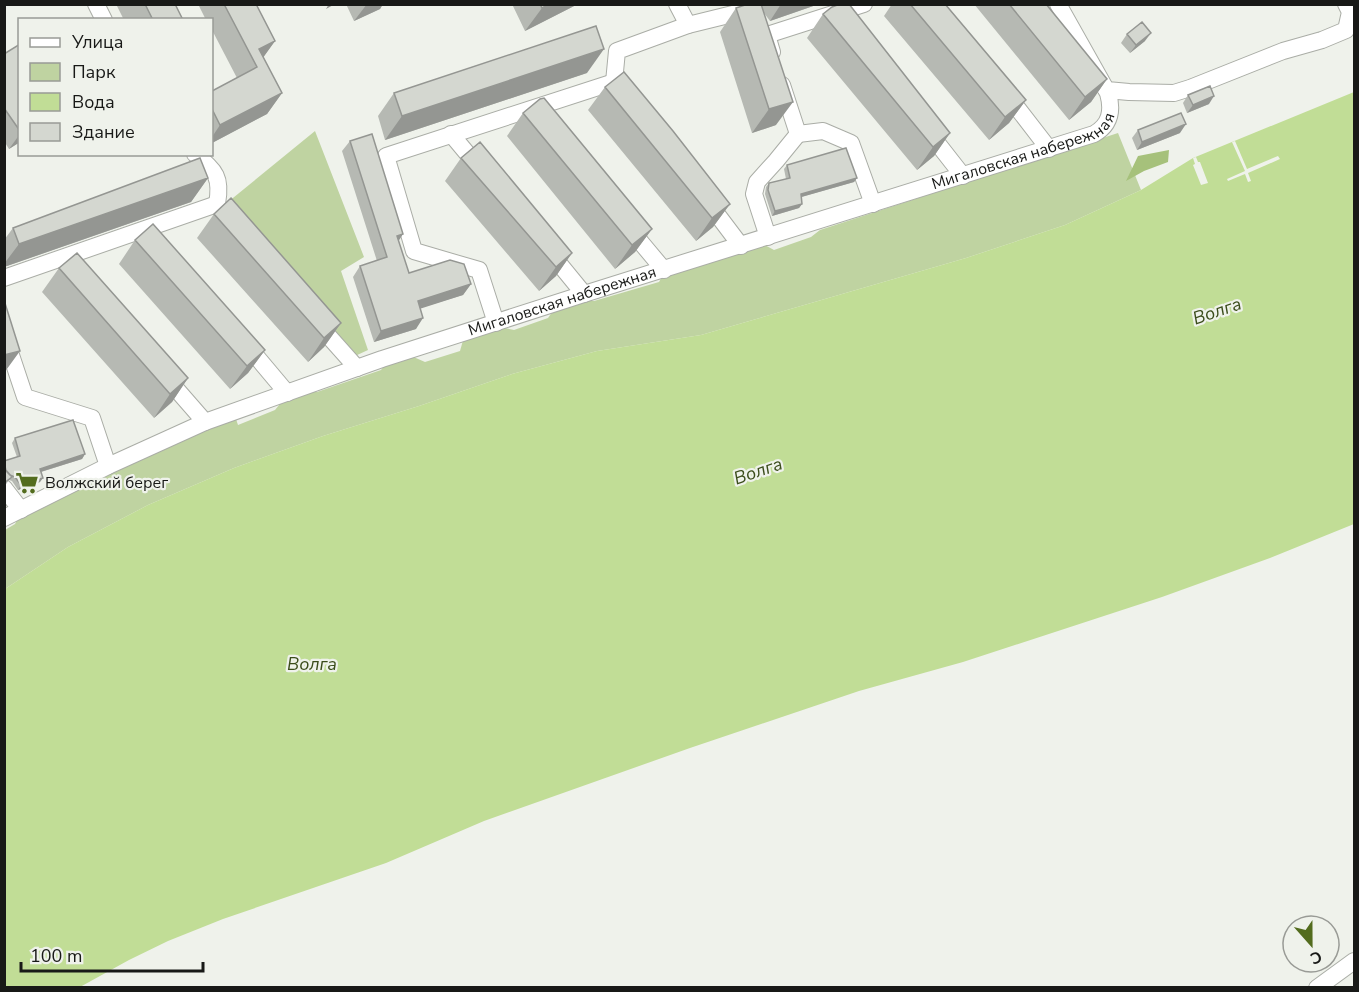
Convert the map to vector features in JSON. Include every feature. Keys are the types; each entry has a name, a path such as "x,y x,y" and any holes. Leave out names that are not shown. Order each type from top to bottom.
{"street":[{"path":"96,4 103,18"},
{"path":"677,4 688,25"},
{"path":"767,35 838,18 864,4"},
{"path":"1058,4 1108,95"},
{"path":"1108,95 1129,92 1174,93 1283,51 1322,40 1350,28 1350,12 1346,4"},
{"path":"628,100 614,82 617,51 688,25 749,10 767,35 798,134"},
{"path":"1060,39 1108,95"},
{"path":"992,76 1049,149"},
{"path":"496,323 479,270 414,251 386,156 614,82"},
{"name":"Мигаловская набережная","path":"4,518 108,466 205,422 357,368 584,294 1094,134 1102,129 1109,118 1111,108 1108,95"},
{"path":"531,108 546,126"},
{"path":"920,122 963,176"},
{"path":"768,237 754,194 757,182 798,134 823,131 851,143 873,204"},
{"path":"452,134 488,178"},
{"path":"197,156 213,170 220,188 217,204 227,221 242,238"},
{"path":"699,191 741,246"},
{"path":"4,278 217,204"},
{"path":"620,216 664,270"},
{"path":"147,228 162,245"},
{"path":"540,241 584,294"},
{"path":"60,258 75,276"},
{"path":"303,308 357,368"},
{"path":"235,332 287,393"},
{"path":"4,334 25,397 92,418 108,466"},
{"path":"152,362 205,422"},
{"path":"4,488 21,510"},
{"path":"1317,987 1354,961"}],"green space":[{"path":"315,131 364,257 341,271 368,350 355,356 228,202"},
{"path":"1118,133 1141,190 1065,225 966,258 701,335 597,351 512,374 323,436 234,468 148,505 68,547 5,589 5,530 15,524 20,514 235,416 238,425 275,410 284,399 307,390 317,392 381,370 387,362 409,355 425,362 460,351 464,337 505,328 514,330 548,318 555,308 581,300 594,301 659,282 663,275 763,244 774,250 811,237 820,230"}],"shaded area":[{"path":"1169,150 1168,162 1126,181 1138,156"}],"water":[{"name":"Волга","path":"1354,92 1354,524 1270,558 1162,597 963,662 859,691 484,821 386,863 223,919 168,941 80,987 5,988 5,589 68,547 148,505 234,468 323,436 512,374 597,351 701,335 966,258 1065,225 1141,190 1193,158"}],"pier":[{"path":"1235,141 1247,169 1278,156 1280,159 1248,173 1251,181 1248,182 1245,174 1228,181 1227,179 1245,171 1232,142"},
{"path":"1196,157 1208,183 1201,185 1193,165 1195,164 1193,158"}],"building":[{"path":"145,4 175,4 182,18 152,18"},
{"path":"224,4 256,4 275,41 259,49 282,93 220,125 213,111 213,90 257,67"},
{"path":"748,4 761,4 793,102 769,109 736,8"},
{"path":"840,4 849,4 950,133 933,147 823,14"},
{"path":"910,4 945,4 1026,100 1005,117"},
{"path":"1009,4 1046,4 1107,79 1085,97"},
{"path":"1142,22 1151,33 1136,45 1127,34"},
{"path":"596,26 604,49 402,116 394,93"},
{"path":"18,45 18,128 4,108 4,54"},
{"path":"624,72 730,204 712,218 605,87"},
{"path":"1210,86 1214,96 1193,105 1188,95"},
{"path":"544,98 652,229 632,245 523,113"},
{"path":"1181,113 1186,124 1142,142 1138,130"},
{"path":"372,134 403,234 397,236 409,273 450,260 464,264 471,284 418,301 423,318 381,331 360,266 387,257 350,141"},
{"path":"480,142 572,253 556,267 461,158"},
{"path":"846,148 857,178 801,194 802,204 775,211 768,190 769,183 790,178 787,165"},
{"path":"200,158 208,178 19,244 13,228"},
{"path":"231,198 341,323 324,338 214,214"},
{"path":"153,224 265,350 247,366 135,240"},
{"path":"77,253 188,378 170,394 59,268"},
{"path":"4,300 20,351 4,355"},
{"path":"73,420 85,454 40,469 43,478 21,485 6,471 4,461 20,456 15,438"},
{"path":"4,468 12,477 4,483"}],"place":[{"name":"Волжский берег","path":"27,483"}]}
